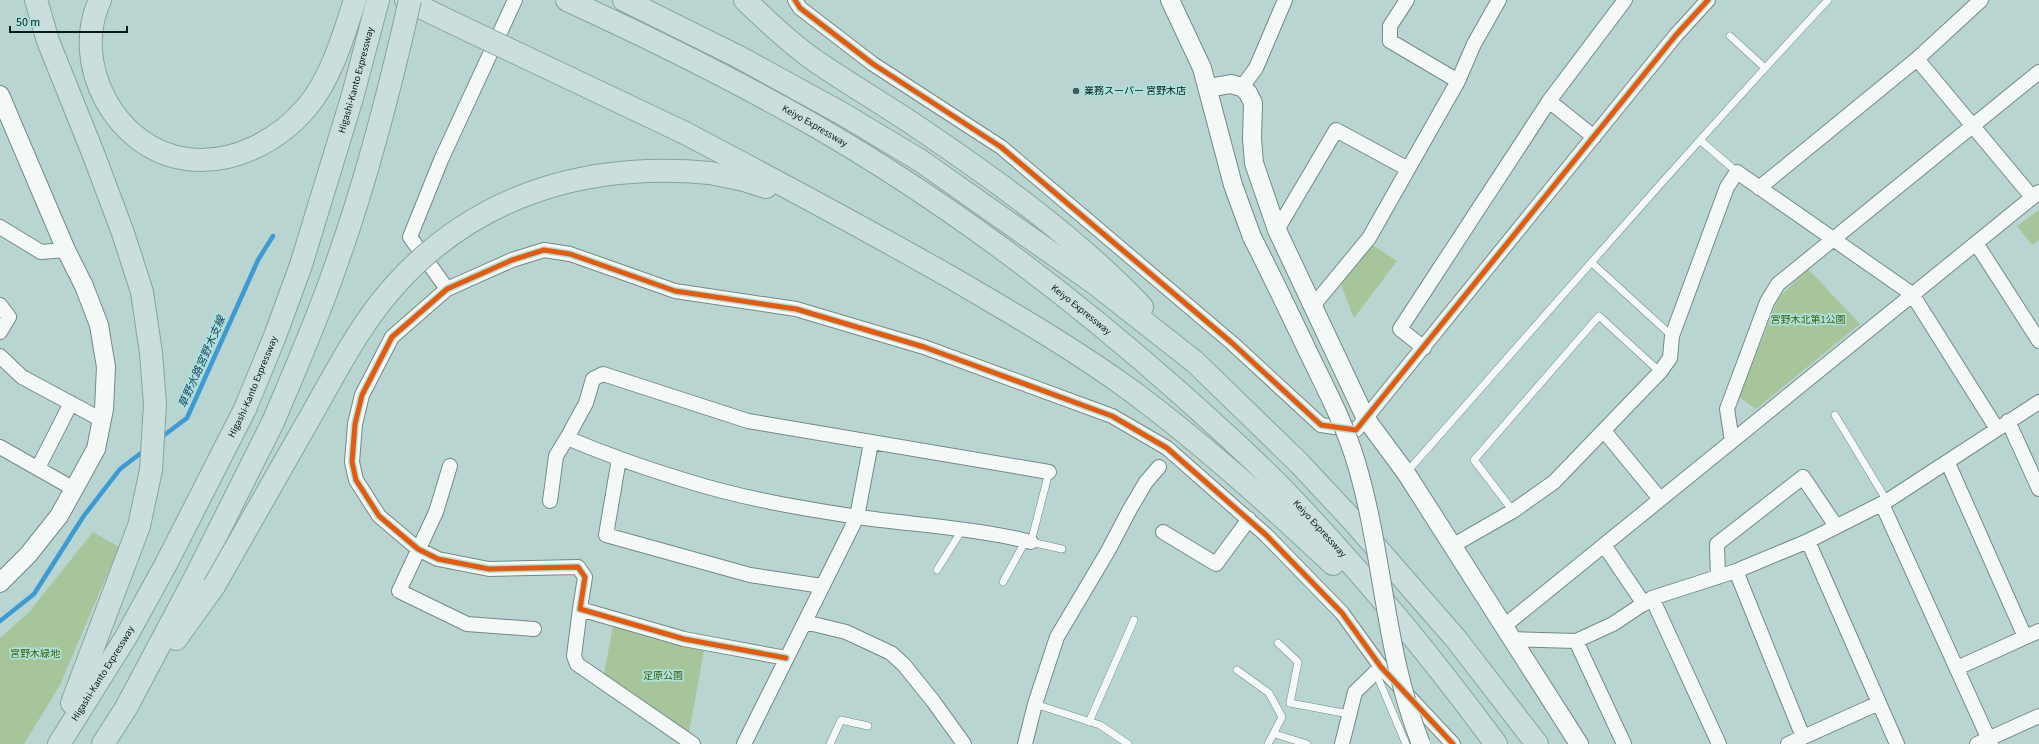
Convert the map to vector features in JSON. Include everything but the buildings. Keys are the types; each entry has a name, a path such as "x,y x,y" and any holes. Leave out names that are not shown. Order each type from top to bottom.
{"highway":[{"path":"36,0 48,41 98,167 142,292 155,404 151,470 140,526 58,744"},
{"path":"100,0 92,29 91,58 97,82 105,102 121,122 137,138 162,152 187,160 238,155 266,143 290,125 308,106 322,82 340,45 355,0"},
{"name":"Higashi-Kanto Expressway","path":"58,744 126,637 166,564 245,409 275,336 301,265 326,187 378,0"},
{"path":"406,0 684,133 878,235 1010,312 1069,349 1132,392 1183,430 1234,473 1294,527 1431,660"},
{"path":"204,583 305,348 337,264 384,104 410,0"},
{"name":"Keiyo Expressway","path":"567,0 724,75 812,124 891,172 964,221 1098,323 1228,436 1294,501 1350,563 1431,660 1496,744"},
{"path":"624,0 739,57 841,113 921,161 1097,285 1196,362"},
{"path":"745,0 776,30 813,59 913,124 988,177 1065,235 1126,289 1196,362 1299,463 1355,523 1456,639 1537,744"},
{"path":"750,0 776,30"},
{"path":"103,744 349,350 380,304 397,283 423,257 463,227 498,206 522,195 566,180 639,170 673,169 710,173 744,180 782,192 878,235"}],"street":[{"path":"447,289 410,237 441,160 515,0"},
{"path":"794,0 800,8 872,64 1001,147 1232,343 1321,426 1356,430 1424,348 1676,35 1708,0"},
{"path":"1170,0 1202,68 1233,185 1252,237 1340,417 1356,462 1365,497 1396,667 1405,702 1421,744"},
{"path":"1242,87 1256,68 1285,0"},
{"path":"1407,0 1390,26 1390,41 1458,81"},
{"path":"1312,307 1369,238 1458,81 1474,44 1499,0"},
{"path":"1424,348 1400,329 1549,101 1624,0"},
{"path":"1759,188 1917,59 1981,0"},
{"path":"1507,633 1604,545 2036,194 1973,127 1917,59"},
{"path":"1732,441 1727,410 1767,302 1778,284 2039,72"},
{"path":"1208,88 1231,84 1242,87 1253,103 1252,139 1254,163 1277,230 1366,419 1406,473 1579,744"},
{"path":"0,95 66,250 84,286 99,326 106,367 104,409 96,448 55,522 28,555 0,583"},
{"path":"1549,101 1594,137"},
{"path":"1277,230 1336,130 1408,169"},
{"path":"1452,546 1513,511 1554,482 1605,432 1660,372 1670,358 1672,336 1727,187 1737,172 1912,294 2003,425 2039,489"},
{"path":"0,227 41,252 66,250"},
{"path":"1976,242 2039,341"},
{"path":"693,744 577,664 574,656 585,577 578,567 489,569 438,559 418,549 379,516 356,480 352,462 355,424 362,395 392,338 447,289 512,260 544,250 570,254 675,291 796,309 924,347 1112,416 1167,448 1266,535 1342,613 1378,670 1452,744"},
{"path":"0,305 5,309 9,317 0,332"},
{"path":"0,356 22,377 102,420"},
{"path":"550,501 556,456 586,403 593,379 603,374 748,422 1050,472"},
{"path":"1507,633 1562,642 1576,641 1613,624 1648,601 1736,572 1808,541 1884,503 1948,463 2039,402"},
{"path":"38,468 71,403"},
{"path":"1605,432 1660,499"},
{"path":"567,438 619,459 685,481 737,495 857,517 962,530 1029,541"},
{"path":"744,744 857,517 871,443"},
{"path":"0,447 74,489"},
{"path":"619,459 606,535 750,575 822,586"},
{"path":"1948,463 2025,638"},
{"path":"450,466 436,512 399,591 467,624 534,629"},
{"path":"1026,744 1035,704 1058,637 1130,509 1146,482 1159,466"},
{"path":"1718,577 1716,544 1803,477 1836,526"},
{"path":"1884,503 1957,668 1985,742 2039,716"},
{"path":"1163,532 1216,564 1249,519"},
{"path":"1808,541 1897,744"},
{"path":"1604,545 1648,601 1719,744"},
{"path":"1736,572 1803,737"},
{"path":"580,609 684,639 786,658"},
{"path":"805,622 846,632 891,653 904,665 933,701 964,744"},
{"path":"1957,668 2039,631"},
{"path":"1576,641 1624,744"},
{"path":"1342,744 1356,692 1378,670"},
{"path":"1788,744 1879,703"}],"lane":[{"path":"1406,473 1765,68 1828,0"},
{"path":"1730,36 1765,68"},
{"path":"1701,141 1737,172"},
{"path":"1592,263 1672,336"},
{"path":"1513,511 1474,460 1599,316 1660,372"},
{"path":"1835,415 1884,503"},
{"path":"1003,582 1029,541 1050,472"},
{"path":"937,570 962,530"},
{"path":"1029,541 1062,549"},
{"path":"1089,722 1134,620"},
{"path":"1278,643 1298,662 1290,702 1349,714"},
{"path":"1237,670 1269,693 1282,717 1275,734 1268,744"},
{"path":"1378,670 1406,744"},
{"path":"1035,704 1100,725 1128,744"},
{"path":"830,744 841,720 868,726"},
{"path":"1275,734 1307,744"}],"green space":[{"path":"2039,210 2039,240 2032,245 2017,226"},
{"path":"1371,244 1397,261 1354,318 1341,285"},
{"name":"宮野木北第1公園","path":"1808,269 1860,324 1756,409 1739,397 1779,297"},
{"name":"宮野木緑地","path":"93,532 119,547 60,685 24,744 0,744 0,638 29,612"},
{"name":"定原公園","path":"613,625 704,651 688,738 604,675"}],"waterway":[{"name":"草野水路宮野木支線","path":"159,439 187,418 258,260 273,236"},
{"name":"草野水路宮野木支線","path":"0,621 34,594 83,517 120,469 145,450"}],"cycle path":[{"path":"795,0 800,8 873,64 1001,147 1232,343 1321,425 1356,430 1676,35 1708,0"},
{"path":"786,658 684,639 580,609 585,577 578,567 489,569 438,559 418,549 379,516 356,480 352,462 355,424 362,395 392,337 447,289 512,260 544,250 570,254 675,291 796,309 924,347 1112,416 1167,448 1266,535 1342,613 1381,667 1453,744"}],"place":[{"name":"業務スーパー 宮野木店","path":"1076,91"}]}
